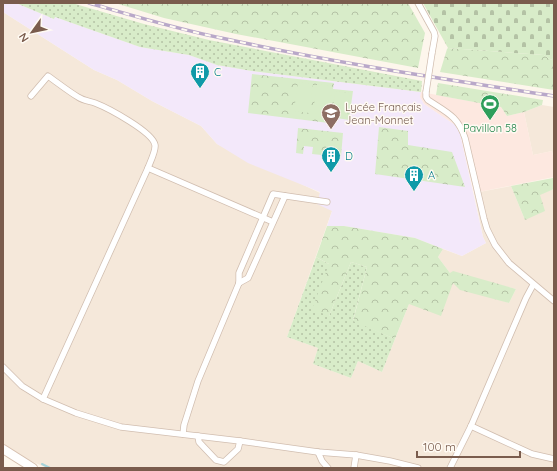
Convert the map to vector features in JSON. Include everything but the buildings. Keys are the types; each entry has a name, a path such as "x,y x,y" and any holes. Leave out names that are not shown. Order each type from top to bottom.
{"main road":[{"path":"3,449 33,468"}],"street":[{"path":"418,3 435,36 426,97 428,100 456,119 462,127 487,229 495,245 504,257 533,285 554,301"},
{"path":"31,96 48,76 78,97 95,103 126,119 149,135 154,140 155,146 148,168 43,400"},
{"path":"148,168 273,222"},
{"path":"183,434 184,425 198,381 239,283 239,273 273,194 327,202"},
{"path":"239,283 248,278 285,196"},
{"path":"450,468 471,426 533,285"},
{"path":"3,368 22,386 43,400 81,415 121,427 318,452 356,455 390,460 418,468"},
{"path":"471,426 532,454 554,459"},
{"path":"198,436 199,442 216,460 224,462 238,449 240,441"},
{"path":"318,452 322,461 328,468"},
{"path":"354,468 356,455"}],"shaded area":[{"name":"Lycée Français Jean-Monnet","path":"3,3 16,3 54,19 55,17 140,47 189,55 217,65 252,71 421,92 420,97 424,104 455,125 460,134 483,237 486,243 462,256 415,238 344,226 327,226 332,211 317,204 320,192 248,163 217,144 201,126 152,101 117,80 94,70 3,12"},
{"path":"3,12 94,70 117,80 152,101 201,126 217,144 320,193 332,211 287,337 318,348 313,364 351,378 358,361 382,372 409,304 453,283 509,303 516,289 450,273 438,257 443,249 462,256 486,243 483,237 474,193 511,186 525,220 540,194 554,189 554,468 47,468 24,458 3,444"},
{"path":"421,92 501,107 507,116 524,112 533,155 552,151 554,160 554,177 474,193 460,134 455,125 424,104 420,97"},
{"path":"542,105 554,107 554,160 552,151 533,155 524,112"}],"green space":[{"path":"16,3 72,3 144,24 209,40 422,81 421,92 252,71 217,65 189,55 140,47 55,17 54,19"},
{"path":"115,3 408,3 425,33 418,68 236,34 164,18"},
{"path":"423,3 554,3 554,58 551,60 544,55 448,48"},
{"path":"448,48 544,55 551,60 554,58 554,90 440,72"},
{"path":"252,74 334,83 333,89 353,91 349,120 330,117 329,123 248,113"},
{"path":"298,82 313,84 309,113 294,111"},
{"path":"438,83 543,100 542,105 524,112 507,116 501,107 436,95"},
{"path":"317,84 332,86 329,115 313,113"},
{"path":"335,91 350,93 347,118 332,116"},
{"path":"379,127 408,131 408,145 452,152 465,187 375,174"},
{"path":"298,128 343,133 341,157 312,154 313,147 304,146 303,154 296,153"},
{"path":"553,178 554,189 540,195 545,211 525,220 511,186"},
{"path":"327,226 344,226 415,238 443,249 438,257 450,273 453,271 516,289 509,303 460,290 453,283 441,316 409,304 395,339 353,321 367,267 351,262 329,316 312,309 329,264 316,257"},
{"path":"316,257 329,264 329,316 351,262 367,267 353,320 395,339 382,372 358,361 351,378 313,364 318,348 287,337"}],"waterway":[{"path":"42,464 50,468"}],"railway":[{"path":"89,3 192,31 267,48 390,70 554,96"}],"place":[{"name":"C","path":"200,89"},
{"name":"Pavillon 58","path":"490,121"},
{"name":"Lycée Français Jean-Monnet","path":"331,130"},
{"name":"D","path":"331,173"},
{"name":"A","path":"414,192"}]}
